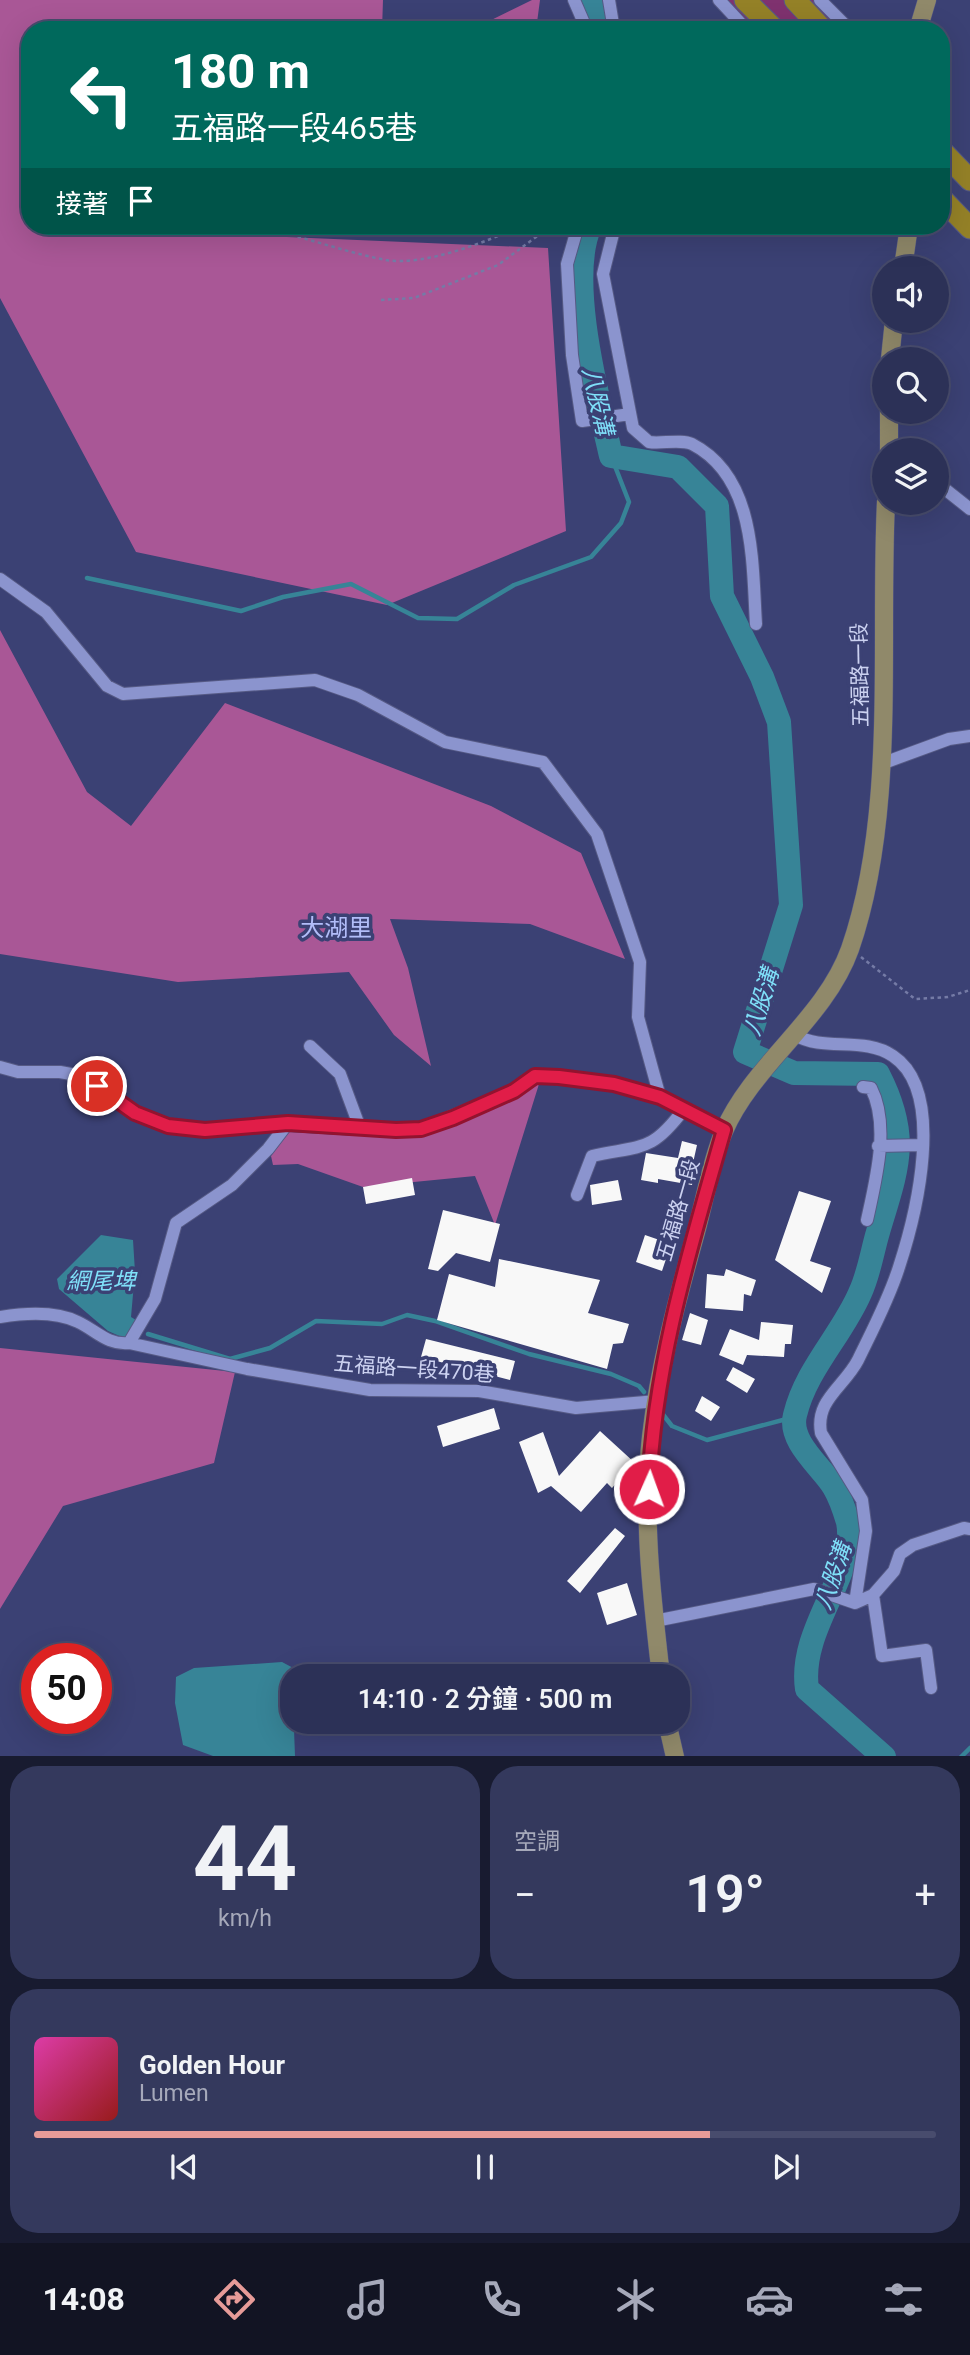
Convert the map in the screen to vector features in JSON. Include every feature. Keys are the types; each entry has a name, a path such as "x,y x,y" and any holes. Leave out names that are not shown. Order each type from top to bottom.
{"highway":[{"path":"745,0 766,21"},
{"path":"794,0 814,21"},
{"path":"950,159 970,180"},
{"path":"950,207 970,228"}],"main road":[{"path":"921,21 927,0"},
{"path":"905,256 908,235"},
{"name":"五福路一段","path":"660,1664 648,1514 651,1438 669,1328 724,1130 761,1076 838,975 850,949 871,856 881,764 885,515"},
{"path":"670,1734 675,1756"}],"lane":[{"path":"575,0 583,21"},
{"path":"609,0 612,21"},
{"path":"719,0 739,21"},
{"path":"820,0 841,21"},
{"path":"575,235 567,264 572,355 582,421 630,414"},
{"path":"613,235 603,274 634,428 649,442 689,443 724,468 739,494 751,558 756,624"},
{"path":"949,492 970,509"},
{"path":"0,579 46,612 107,686 123,694 315,680 358,695 445,742 543,762 597,834 640,961 638,1017 660,1097"},
{"path":"881,764 949,739 970,736"},
{"path":"795,1034 805,1040 870,1047 891,1054 915,1079 921,1096 922,1145 918,1192 898,1270 856,1363 822,1406 818,1420 821,1433 862,1500 866,1531 855,1603"},
{"path":"310,1046 340,1074 360,1128"},
{"path":"0,1066 18,1072 60,1072 82,1076 135,1113 168,1126 205,1130 288,1123 421,1129 514,1091 535,1076 614,1084 660,1097 724,1130"},
{"path":"863,1087 871,1088 880,1106 878,1146 867,1220"},
{"path":"577,1195 592,1156 646,1147 664,1135 684,1110"},
{"path":"129,1343 155,1299 176,1223 232,1185 268,1149 288,1123"},
{"path":"878,1146 922,1145"},
{"name":"五福路一段470巷","path":"0,1317 56,1315 78,1322 116,1344 129,1343 247,1369 370,1390 479,1391 576,1408 657,1401"},
{"path":"655,1621 814,1589 855,1603 873,1595 894,1571 900,1554 913,1545 964,1528 970,1530"},
{"path":"873,1595 882,1656 926,1650 931,1688"}],"path":[{"path":"291,235 387,260 411,261 501,235"},
{"path":"381,300 415,298 498,265 539,235"},
{"path":"850,949 882,970 915,999 948,997 970,990"}],"shaded area":[{"path":"0,0 383,0 382,21 21,21 21,235 283,235 548,248 566,531 387,605 136,552 0,298"},
{"path":"532,0 540,0 537,21 489,21"},
{"path":"725,0 813,0 833,21 745,21"},
{"path":"0,630 87,792 131,826 225,703 491,806 581,853 625,959 530,924 390,919 408,968 431,1066 394,1035 349,972 178,982 0,954"},
{"path":"539,1084 495,1225 475,1176 363,1187 298,1164 273,1165 271,1156 288,1132 357,1136 432,1134"},
{"path":"0,1348 235,1372 214,1463 63,1506 0,1609"}],"water":[{"name":"網尾埤","path":"101,1235 133,1240 135,1272 131,1317 141,1323 124,1338 108,1331 59,1289 57,1279"},
{"path":"282,1662 286,1664 280,1664 280,1734 294,1734 295,1756 213,1756 183,1745 175,1703 176,1677 194,1668"}],"building":[{"path":"682,1141 697,1145 691,1172 694,1173 692,1185 658,1179 658,1183 641,1180 646,1153 678,1158"},
{"path":"412,1178 415,1195 366,1204 363,1187"},
{"path":"618,1180 622,1200 592,1205 590,1185"},
{"path":"799,1191 831,1201 810,1261 831,1268 822,1293 775,1260"},
{"path":"443,1210 500,1224 490,1262 456,1253 438,1271 428,1269"},
{"path":"645,1235 671,1244 662,1271 636,1262"},
{"path":"499,1259 600,1280 588,1313 629,1324 623,1343 613,1344 607,1369 437,1320 449,1274 495,1287"},
{"path":"726,1269 756,1280 751,1296 744,1294 743,1311 705,1308 707,1274 724,1276"},
{"path":"690,1313 708,1320 701,1345 682,1340"},
{"path":"761,1322 793,1325 791,1344 785,1344 784,1357 747,1355 743,1365 719,1355 730,1329 759,1340"},
{"path":"426,1339 515,1361 510,1380 421,1357"},
{"path":"733,1367 755,1379 747,1393 726,1380"},
{"path":"702,1396 720,1407 711,1421 695,1411"},
{"path":"494,1408 500,1429 443,1447 437,1426"},
{"path":"600,1431 635,1463 612,1488 607,1483 581,1512 551,1486 538,1493 519,1442 543,1432 559,1476"},
{"path":"615,1528 625,1536 580,1593 567,1581"},
{"path":"627,1583 637,1615 607,1625 597,1593"}],"waterway":[{"name":"八股溝","path":"591,0 599,21"},
{"name":"八股溝","path":"587,235 583,249 581,277 583,307 592,372 611,456 678,467 717,506 722,596 762,677 779,722 791,905 745,1052 794,1073 878,1074 895,1117 898,1135 895,1171 866,1278 844,1323 807,1382 794,1425 796,1435 807,1454 836,1491 848,1522 849,1541 845,1561 811,1644 807,1689 883,1756"},
{"path":"87,578 241,611 283,597 351,584 418,618 457,619 514,585 591,557 621,523 629,502 611,456"},
{"path":"148,1334 230,1359 270,1348 316,1321 382,1324 407,1315 435,1321 529,1354 611,1374 639,1386 644,1392"},
{"path":"661,1412 672,1426 707,1440 794,1417"},
{"path":"962,1756 970,1748"}],"district":[{"name":"大湖里","path":"336,928"}],"route":[{"path":"97,1086 135,1113 168,1126 205,1130 288,1123 396,1130 421,1129 453,1118 514,1091 535,1076 559,1077 614,1084 660,1097 724,1130 669,1328 651,1438 649,1489"}]}
